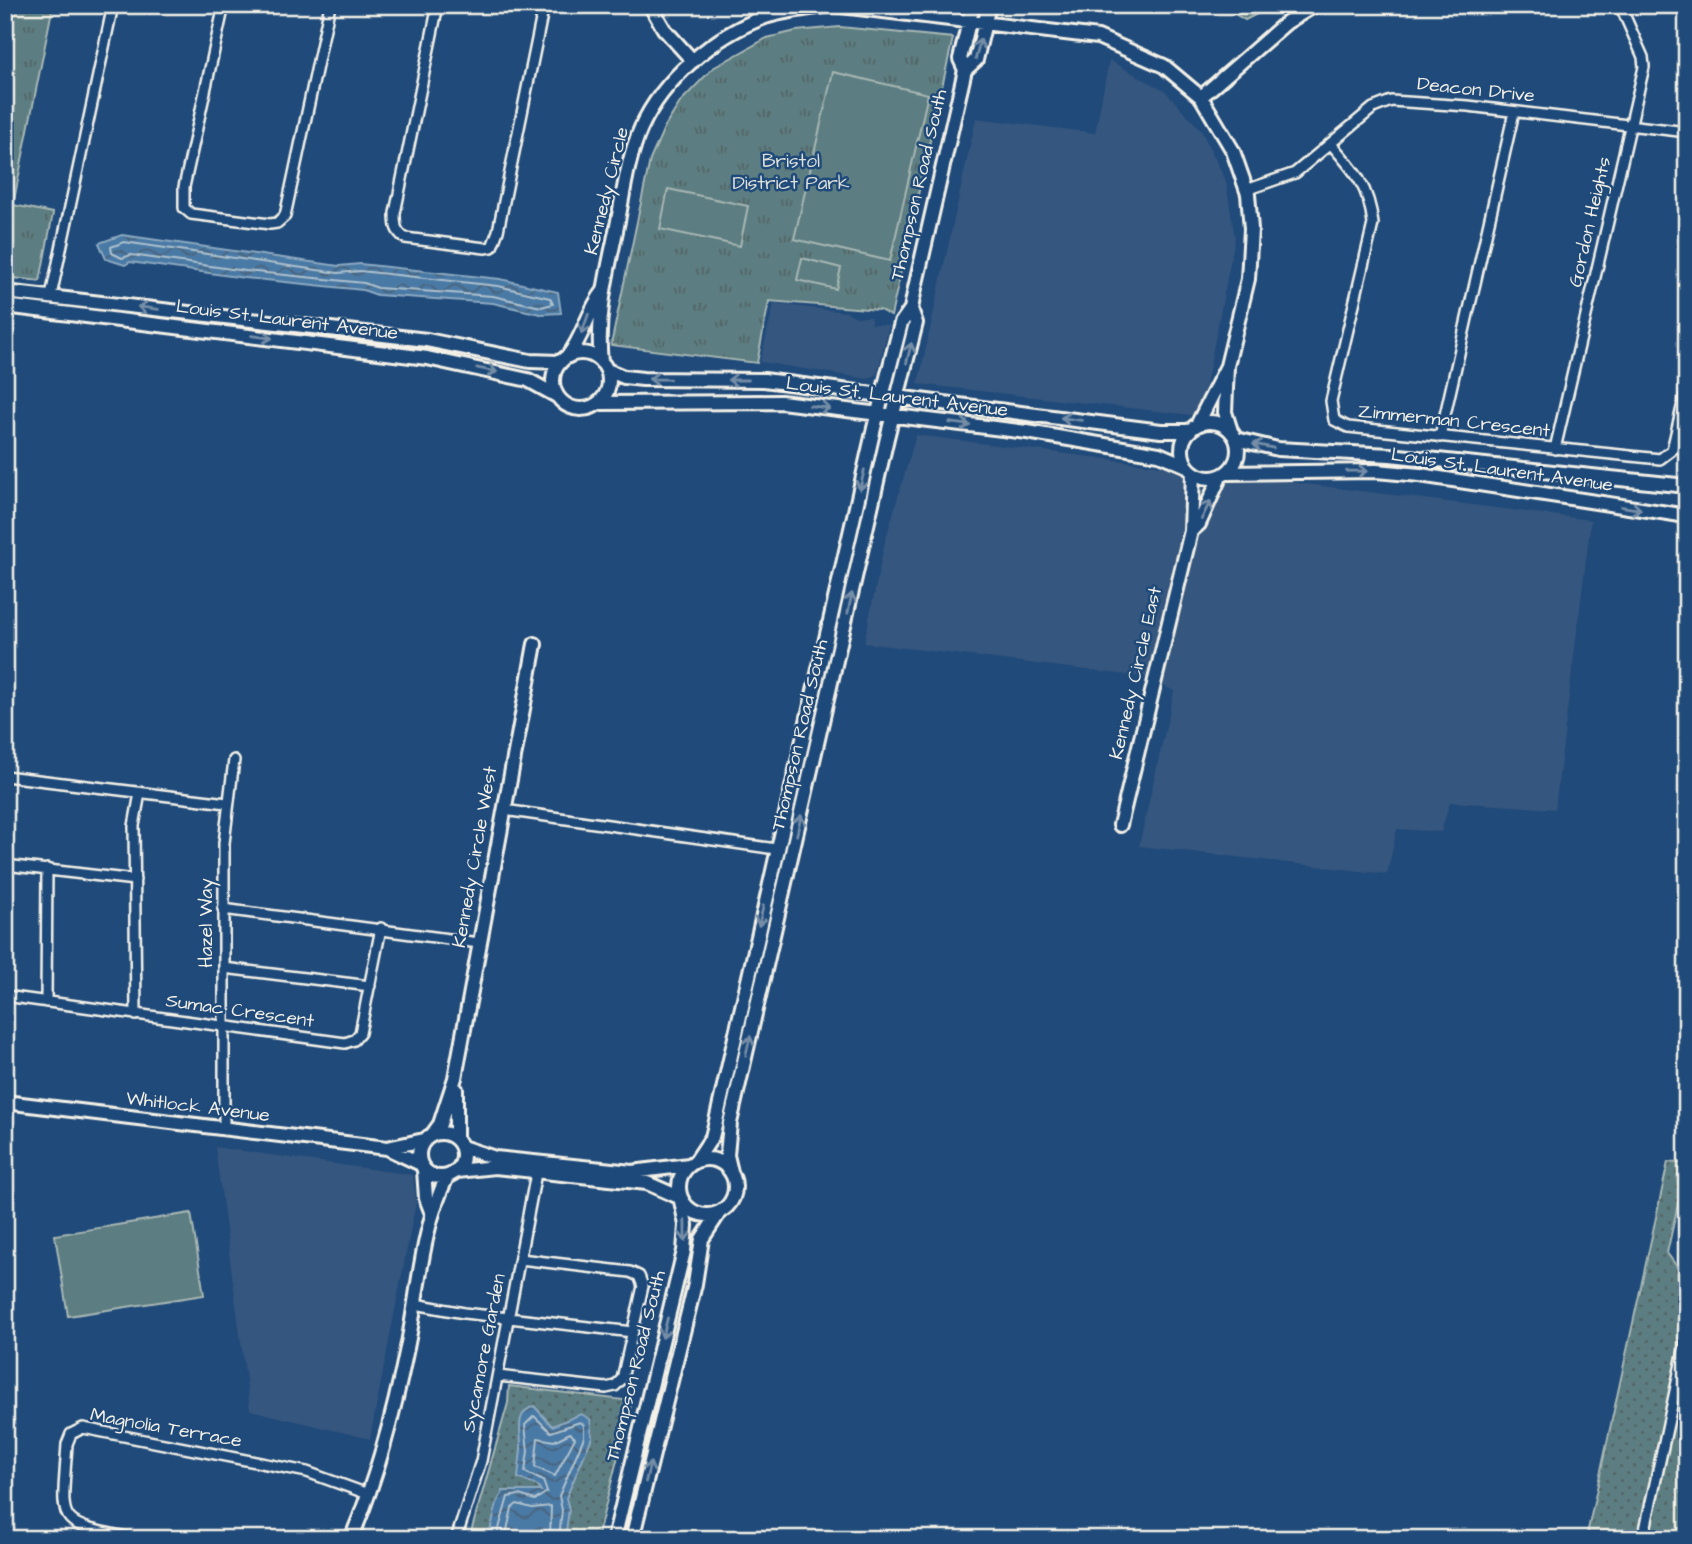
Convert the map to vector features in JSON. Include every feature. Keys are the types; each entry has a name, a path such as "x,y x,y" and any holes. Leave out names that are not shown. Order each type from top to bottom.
{"main road":[{"path":"650,5 664,29 693,61"},
{"name":"Kennedy Circle","path":"604,366 603,292 631,157 640,129 653,103 693,61 728,36 763,18 796,9 833,5 1098,37 1164,66 1201,97 1233,151 1246,190 1251,229 1248,279 1227,366 1225,412 1234,435"},
{"name":"Thompson Road South","path":"965,69 960,59 973,5"},
{"name":"Thompson Road South","path":"692,1163 706,1148 714,1129 877,414 901,323 911,309 965,69 976,60 989,5"},
{"path":"1201,97 1287,22 1315,5"},
{"name":"Louis St. Laurent Avenue","path":"5,292 427,340 530,361 564,359"},
{"name":"Kennedy Circle","path":"564,359 579,339 591,306 603,292"},
{"name":"Louis St. Laurent Avenue","path":"5,306 427,358 528,380 557,396"},
{"name":"Thompson Road South","path":"731,1172 727,1155 730,1123 892,416 916,323 911,309"},
{"path":"585,353 604,366 608,388 598,403 581,409 564,403 557,396 553,379 564,359 585,353"},
{"name":"Louis St. Laurent Avenue","path":"604,366 634,378 764,380 1161,431 1193,428"},
{"name":"Kennedy Circle","path":"1193,428 1227,366"},
{"name":"Louis St. Laurent Avenue","path":"598,403 746,400 877,414 1027,432 1159,454 1190,469"},
{"path":"1215,422 1234,435 1238,457 1224,475 1201,477 1190,469 1182,448 1193,428 1215,422"},
{"name":"Louis St. Laurent Avenue","path":"1234,435 1278,449 1390,455 1687,486"},
{"name":"Kennedy Circle East","path":"1120,825 1191,531 1190,469"},
{"name":"Louis St. Laurent Avenue","path":"1224,475 1376,471 1420,475 1687,516"},
{"name":"Kennedy Circle East","path":"1191,531 1199,524 1224,475"},
{"name":"Kennedy Circle West","path":"428,1138 440,1124 455,1078 535,644"},
{"name":"Kennedy Circle West","path":"455,1078 459,1143"},
{"name":"Whitlock Avenue","path":"5,1102 387,1148 428,1138"},
{"path":"422,1167 435,1177 495,1167 537,1166 632,1172 716,1160 731,1172 736,1190 733,1200 719,1213 704,1214 654,1184 537,1166 495,1158 459,1143 445,1133 428,1138 419,1152 426,1198 431,1211"},
{"path":"351,1539 368,1494 393,1409 431,1211 463,1160 459,1143"},
{"name":"Whitlock Avenue","path":"387,1148 422,1167"},
{"path":"680,1199 679,1180 692,1163"},
{"name":"Thompson Road South","path":"614,1539 684,1251 686,1225 680,1199"},
{"name":"Thompson Road South","path":"632,1539 695,1284 702,1239 719,1213"}],"street":[{"path":"51,296 113,5"},
{"path":"224,5 184,187 184,208 191,214 270,224 277,223 285,216 330,5"},
{"path":"438,5 395,213 397,233 405,239 485,248 492,247 498,231 544,5"},
{"name":"Gordon Heights","path":"1555,449 1644,62 1620,5"},
{"name":"Deacon Drive","path":"1246,190 1295,173 1374,108 1391,101 1687,132"},
{"path":"1440,437 1514,112"},
{"name":"Zimmerman Crescent","path":"1331,144 1355,170 1371,199 1373,224 1331,401 1332,416 1348,427 1652,459 1666,457 1674,444 1687,387"},
{"name":"Hazel Way","path":"223,1130 223,909 227,803 234,760"},
{"path":"5,776 227,803"},
{"path":"135,1015 134,826 140,793"},
{"path":"504,810 776,849"},
{"path":"5,865 135,880"},
{"path":"46,1002 47,869"},
{"path":"223,909 479,943"},
{"name":"Sumac Crescent","path":"5,996 223,1028 345,1042 354,1040 360,1033 381,928"},
{"path":"223,968 370,986"},
{"name":"Sycamore Garden","path":"456,1539 481,1461 537,1166"},
{"path":"498,1376 606,1388 615,1386 622,1379 643,1286 639,1276 631,1272 520,1259"},
{"path":"415,1304 633,1332"},
{"path":"1643,1539 1687,1336"},
{"name":"Magnolia Terrace","path":"136,1539 79,1527 69,1520 63,1509 67,1444 71,1434 83,1428 307,1472 368,1494"}],"shaded area":[{"path":"1109,60 1165,91 1201,130 1226,181 1235,238 1200,416 918,384 976,118 1095,133"},
{"path":"774,304 847,312 856,317 871,317 871,324 889,325 877,374 868,379 760,362"},
{"path":"916,435 1591,520 1555,809 1450,802 1441,832 1397,829 1387,874 1139,846 1174,691 1144,677 864,643 885,541"},
{"path":"215,1147 413,1175 416,1202 370,1439 250,1410"}],"green space":[{"path":"9,5 53,5 13,205 53,213 40,281 5,277 5,20"},
{"path":"1220,5 1267,5 1267,9 1245,20"},
{"name":"Bristol District Park","path":"840,27 953,38 891,316 880,310 769,301 757,363 611,345 650,160 664,128 681,101 713,68 767,38 796,31"},
{"path":"833,72 928,94 890,261 794,239"},
{"path":"668,189 748,206 740,246 660,229"},
{"path":"802,258 841,268 836,289 797,280"},
{"path":"1668,1162 1687,1164 1667,1253 1687,1280 1687,1539 1586,1539"},
{"path":"191,1213 204,1295 68,1316 55,1235"},
{"path":"509,1386 632,1401 597,1539 469,1539 508,1403"}],"water":[{"path":"122,235 339,266 360,264 500,279 558,292 561,313 540,314 493,303 377,295 363,290 245,278 130,262 125,265 106,259 99,243"},
{"path":"534,1406 552,1426 581,1414 590,1419 592,1437 566,1498 569,1509 565,1539 488,1539 497,1503 503,1491 541,1491 538,1486 518,1478 521,1419 527,1409"}]}
